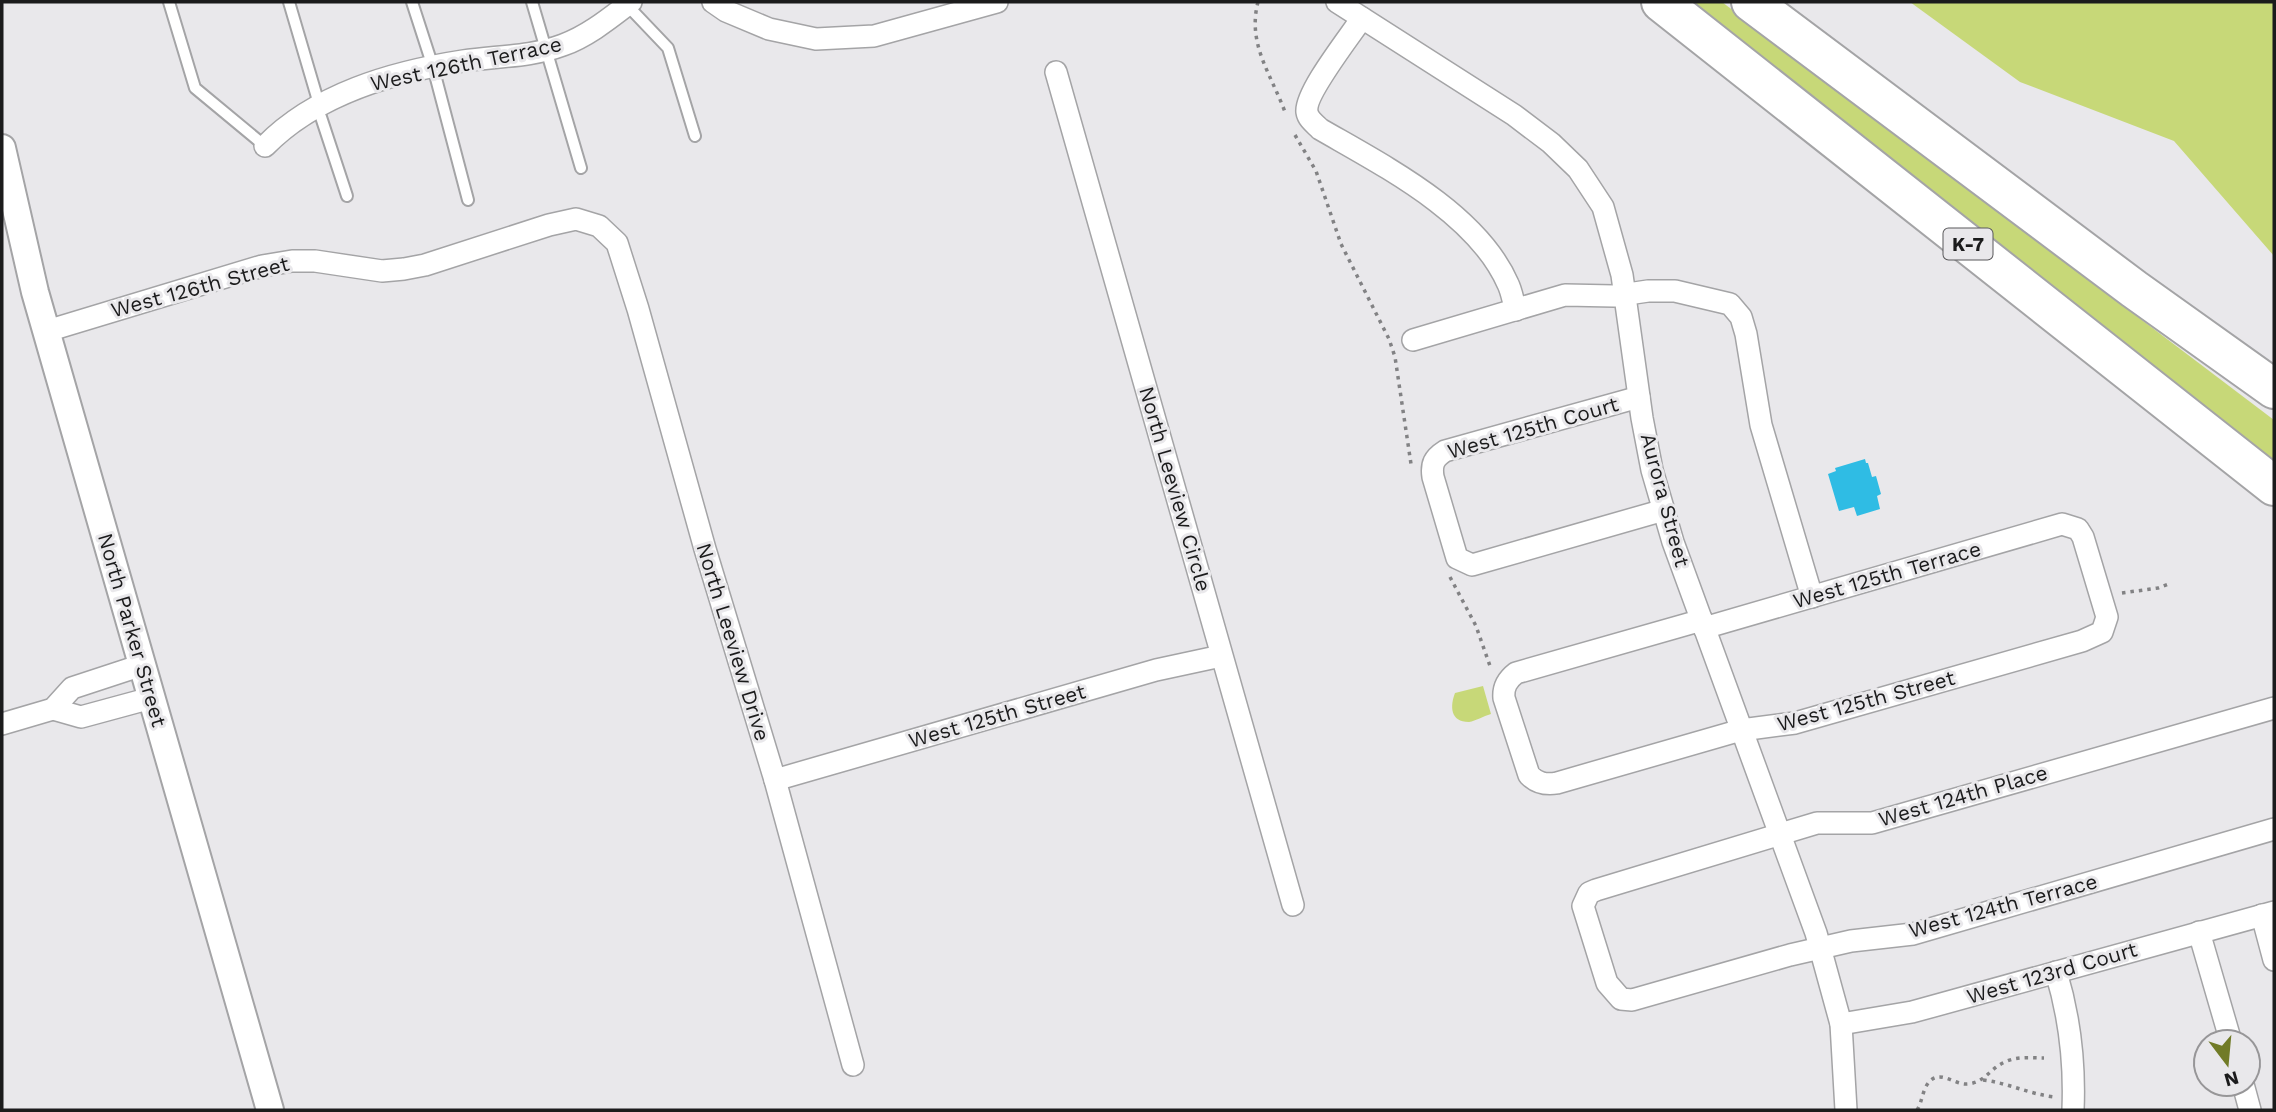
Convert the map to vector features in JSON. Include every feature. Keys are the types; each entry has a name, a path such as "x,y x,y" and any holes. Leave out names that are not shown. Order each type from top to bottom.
{"highway":[{"name":"K-7","path":"1661,2 2274,486"},
{"path":"1751,2 2134,289 2274,389"}],"street":[{"path":"713,2 726,11 769,29 816,38 874,36 934,10 997,2"},
{"name":"Aurora Street","path":"1337,2 1514,115 1551,143 1578,169 1603,207 1618,255 1652,470 1703,624 1820,949 1841,1024 1846,1110"},
{"name":"West 126th Terrace","path":"265,146 283,128 317,106 356,88 433,67 565,45 596,28 629,3"},
{"path":"1362,18 1312,93 1307,112 1310,119 1320,129 1428,193 1448,211 1482,245 1500,270 1516,310"},
{"name":"North Leeview Circle","path":"1056,72 1293,905"},
{"name":"North Parker Street","path":"2,148 19,231 270,1110"},
{"name":"West 126th Street","path":"47,331 262,266 292,261 315,261 382,271 404,269 576,219 599,226"},
{"name":"North Leeview Drive","path":"599,226 617,243 638,309 705,549 775,780 853,1065"},
{"path":"1413,340 1565,295 1625,296 1648,291 1675,291 1730,304 1741,317 1746,334 1761,425 1812,597"},
{"name":"West 125th Court","path":"1639,397 1445,451 1437,456 1432,468 1433,477 1457,558 1472,565 1664,510"},
{"name":"West 125th Street","path":"1506,684 1504,698 1527,771 1533,779 1547,785 1741,730 1795,723 2096,636 2102,632 2107,617 2083,537 2078,529 2071,526"},
{"name":"West 125th Terrace","path":"1506,684 1516,673 1812,597 2053,527 2071,526"},
{"name":"West 125th Street","path":"775,780 1156,670 1221,656"},
{"path":"2,724 52,709 72,688 142,666"},
{"path":"52,709 81,717 151,698"},
{"name":"West 124th Place","path":"1611,990 1583,906 1589,893 1817,823 1872,823 2274,708"},
{"name":"West 124th Terrace","path":"1611,990 1621,999 1632,999 1790,955 1851,941 1913,934 2274,829"},
{"path":"2268,914 2274,960"},
{"name":"West 123rd Court","path":"1841,1024 1912,1012 2268,914"},
{"path":"2199,932 2227,1028"},
{"path":"2056,972 2068,1014 2073,1050 2067,1104"}],"lane":[{"path":"169,2 195,88 265,146"},
{"path":"289,2 317,106 347,196"},
{"path":"412,2 433,67 468,200"},
{"path":"532,2 582,168"},
{"path":"629,3 668,48 695,136"}],"path":[{"path":"1258,2 1255,36 1262,60 1278,90 1289,121"},
{"path":"1293,131 1316,172 1341,244 1390,339 1411,466"},
{"path":"1445,567 1476,626 1490,666"},
{"path":"2112,596 2171,583"},
{"path":"1983,1080 2007,1060 2044,1058"},
{"path":"1917,1110 1923,1102 1927,1084 1936,1077 1966,1084 1983,1080 2000,1081 2067,1104"}],"green space":[{"path":"1692,2 1722,2 2274,420 2274,466 1917,183"},
{"path":"1910,2 2274,2 2274,256 2174,141 2020,82"},
{"path":"1483,686 1491,714 1469,722 1458,719 1452,708 1455,693"}],"water":[{"path":"1865,459 1872,477 1876,476 1881,494 1877,496 1880,509 1857,516 1854,507 1839,511 1828,474 1836,471 1835,468"}]}
